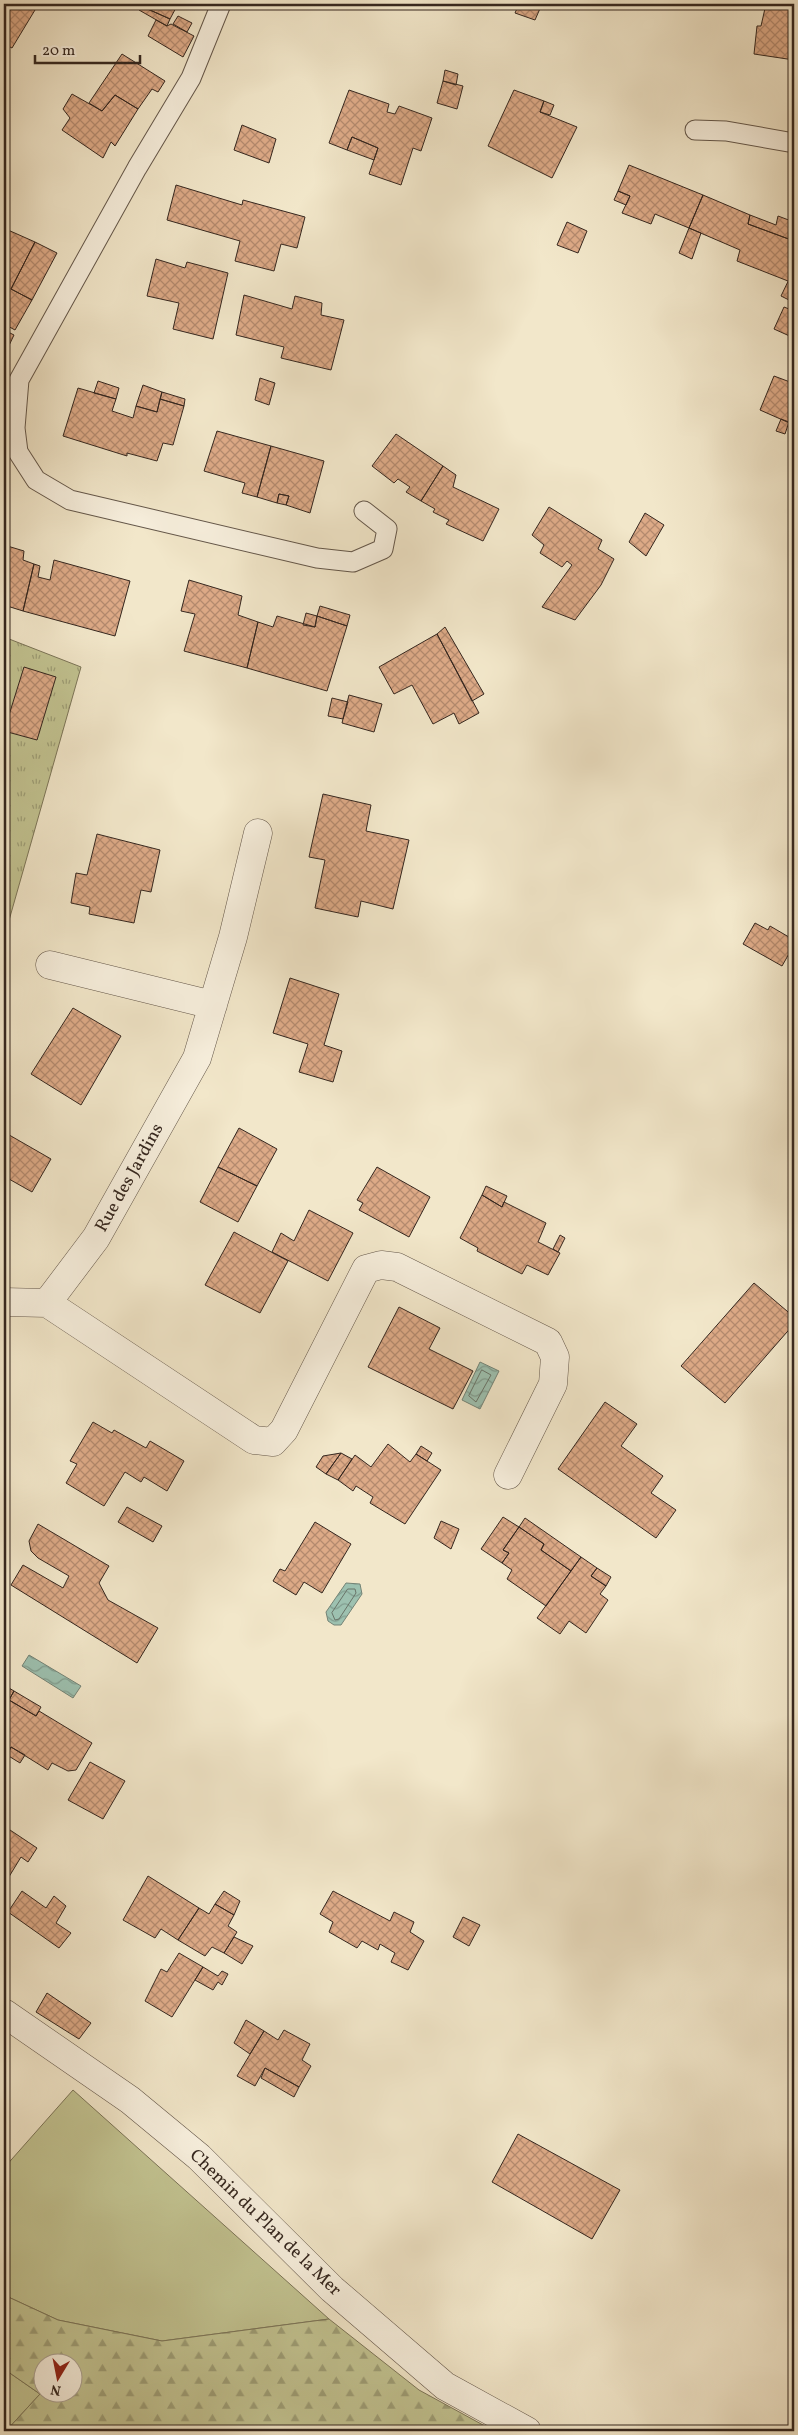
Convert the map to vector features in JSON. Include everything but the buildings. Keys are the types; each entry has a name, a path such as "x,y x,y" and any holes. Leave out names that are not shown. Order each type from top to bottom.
{"street":[{"name":"Rue des Jardins","path":"47,1303 96,1238 197,1058 233,937 258,832"},
{"path":"50,965 213,1005"},
{"path":"4,1302 47,1303 254,1440 273,1442 284,1430 366,1269 381,1265 397,1267 548,1342 555,1357 554,1384 508,1476"},
{"name":"Chemin du Plan de la Mer","path":"4,2013 130,2100 199,2157 332,2289 445,2386 527,2431"}],"lane":[{"path":"221,4 190,78 19,380 15,428 18,452 36,480 70,500 317,558 353,562 383,548 387,528 364,511"},
{"path":"695,130 726,130 794,143"}],"green space":[{"path":"4,637 81,667 4,938"},
{"path":"73,2090 329,2319 162,2341 58,2320 4,2295 4,2168"},
{"path":"4,2295 58,2320 162,2341 329,2319 419,2390 494,2431 6,2431 33,2402 82,2402 82,2352 32,2352 32,2388 4,2369"},
{"path":"4,2369 32,2388 33,2402 4,2431"}],"water":[{"path":"480,1362 499,1371 480,1409 462,1400"},
{"path":"346,1583 360,1584 362,1594 341,1625 334,1625 328,1621 326,1612"},
{"path":"29,1655 81,1686 73,1698 22,1666"}]}
